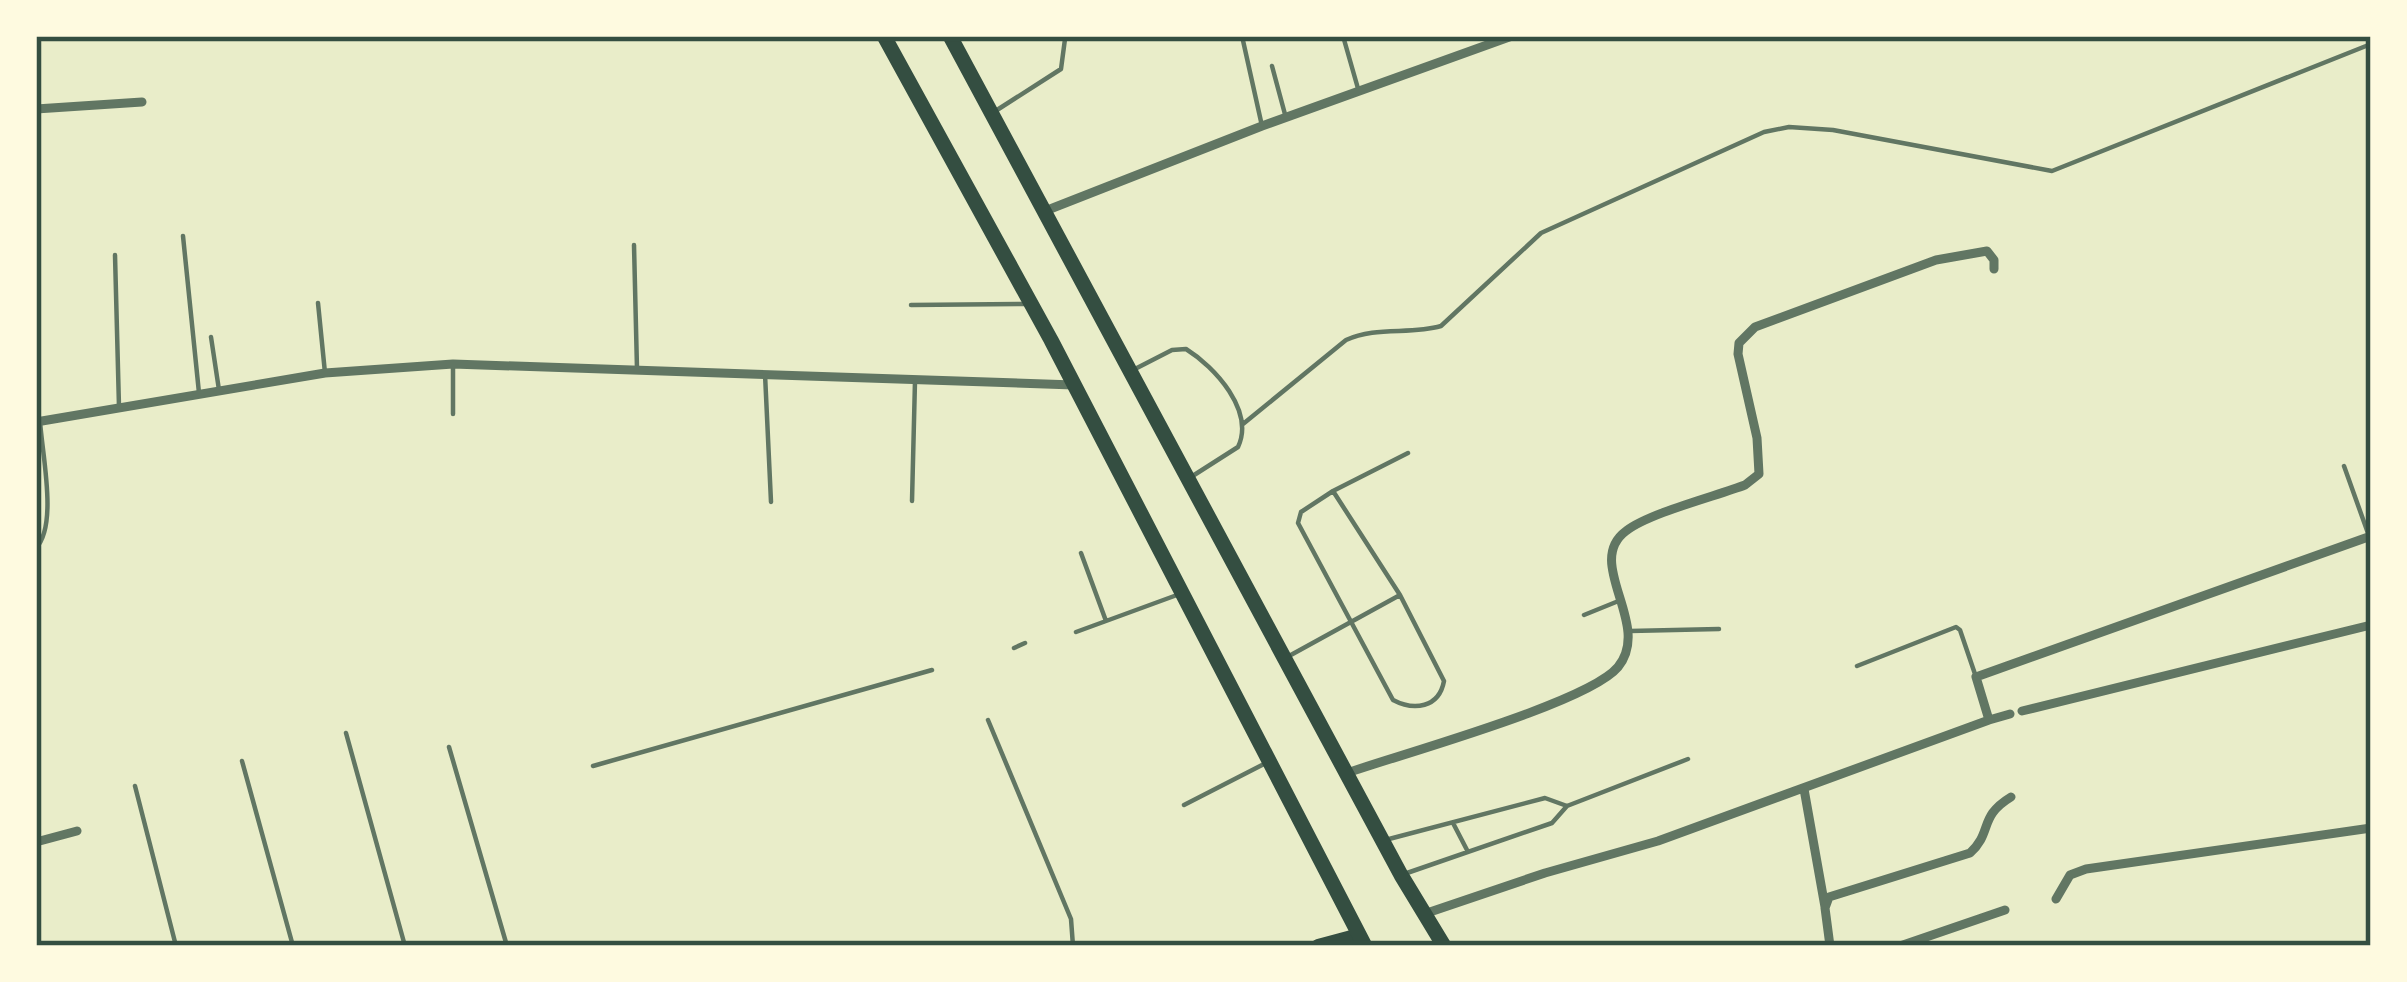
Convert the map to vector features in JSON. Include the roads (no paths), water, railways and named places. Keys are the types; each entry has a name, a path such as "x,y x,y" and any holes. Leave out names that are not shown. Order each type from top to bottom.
{"main road":[{"path":"884,36 1074,385 1362,940 1318,946"},
{"path":"950,36 1401,875 1444,946"}],"street":[{"path":"1045,211 1512,36"},
{"path":"36,109 142,102"},
{"path":"1347,773 1588,689 1613,673 1627,656 1630,631 1613,583 1618,538 1625,531 1745,485 1759,474 1757,439 1738,354 1745,336 1755,327 1936,260 1987,251 1994,269"},
{"path":"38,422 325,373 453,364 1074,385"},
{"path":"1989,720 1976,677 2370,536"},
{"path":"1424,914 1658,841 1989,720 2371,625"},
{"path":"1804,789 1830,946"},
{"path":"1825,908 1829,897 1970,853 1981,841 1990,811 2011,797"},
{"path":"2056,899 2070,875 2086,868 2371,828"},
{"path":"36,842 77,831"},
{"path":"1900,946 2005,910"}],"lane":[{"path":"1242,36 1262,126"},
{"path":"1343,36 1359,92"},
{"path":"992,112 1061,69 1065,39"},
{"path":"1243,424 1346,340 1362,333 1441,326 1541,233 1764,133 1789,128 1833,130 2052,171 2371,44"},
{"path":"1272,66 1286,118"},
{"path":"183,236 199,393"},
{"path":"634,245 637,369"},
{"path":"115,255 119,407"},
{"path":"318,303 325,373"},
{"path":"911,305 1031,304"},
{"path":"211,337 219,389"},
{"path":"1128,372 1172,350 1186,349 1215,372 1238,408 1243,424 1238,447 1187,480"},
{"path":"453,364 453,414"},
{"path":"765,374 771,502"},
{"path":"912,501 915,380"},
{"path":"36,548 44,540 47,517 38,422"},
{"path":"1333,490 1400,595 1444,681 1430,704 1417,707 1393,700 1346,623 1298,523 1301,512 1333,490 1408,453"},
{"path":"2344,466 2370,536"},
{"path":"1082,554 1106,622"},
{"path":"1076,632 1180,594"},
{"path":"1285,659 1400,595"},
{"path":"1584,615 1621,600"},
{"path":"1857,667 1956,627 1976,677"},
{"path":"1630,631 1719,629"},
{"path":"1014,648 1025,644"},
{"path":"593,766 932,670"},
{"path":"988,721 1071,919 1073,946"},
{"path":"346,733 405,946"},
{"path":"449,747 507,946"},
{"path":"1401,875 1552,823 1567,806 1688,759"},
{"path":"242,761 292,946"},
{"path":"1184,805 1267,762"},
{"path":"135,786 176,946"},
{"path":"1384,841 1544,798 1567,806"},
{"path":"1453,822 1467,850"}]}
